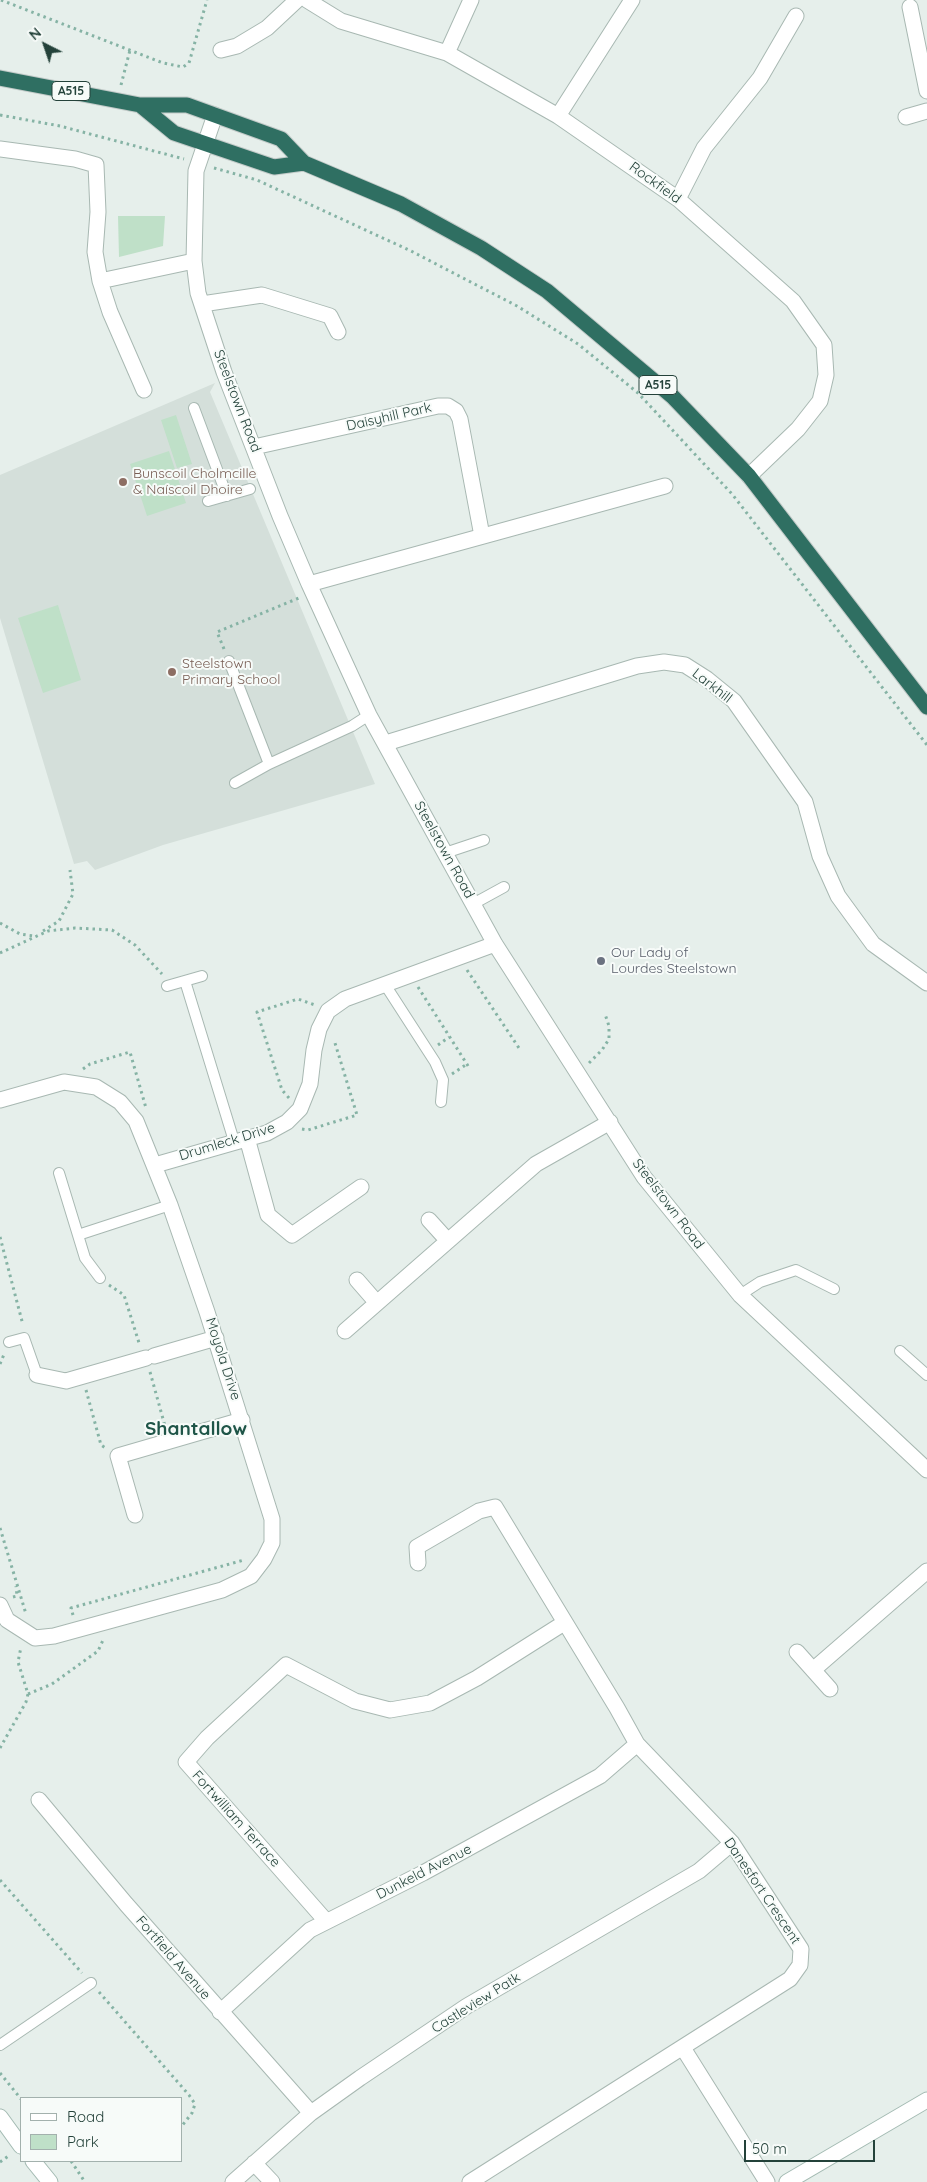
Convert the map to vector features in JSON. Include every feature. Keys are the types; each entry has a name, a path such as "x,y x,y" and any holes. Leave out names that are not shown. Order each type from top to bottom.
{"highway":[{"name":"A515","path":"0,78 118,99 140,105 187,105 281,139 304,163 401,204 481,248 548,291 673,397 749,476 927,707"},
{"name":"A515","path":"140,105 174,133 274,167 304,163"}],"street":[{"path":"221,50 237,46 267,28 297,0"},
{"name":"Rockfield","path":"307,0 341,20 447,53 558,116 678,199 793,301 824,346 826,375 820,401 798,429 749,476"},
{"path":"447,53 471,0"},
{"path":"558,116 632,0"},
{"path":"910,7 927,91"},
{"path":"678,199 704,148 760,78 796,16"},
{"path":"906,118 927,111"},
{"name":"Steelstown Road","path":"214,115 199,163 194,198 195,280 224,372 311,588 369,715 495,944 644,1177 740,1295 927,1470"},
{"path":"0,150 75,159 96,165 98,212 95,252 100,281 110,312 144,390"},
{"path":"100,281 194,261"},
{"path":"202,304 262,295 330,316 338,332"},
{"name":"Daisyhill Park","path":"254,447 438,406 448,406 456,411 460,419 482,536"},
{"path":"311,588 482,536 665,486"},
{"name":"Larkhill","path":"386,743 637,666 664,662 685,665 707,679 734,701 805,802 820,856 838,896 873,944 927,983"},
{"path":"328,1010 344,999 384,983 495,944"},
{"name":"Drumleck Drive","path":"154,1165 267,1133 282,1125 300,1109 310,1084 319,1029 328,1010"},
{"path":"0,1100 64,1082 96,1087 120,1102 136,1121 154,1165"},
{"path":"345,1331 536,1164 610,1122"},
{"path":"240,1140 268,1215 292,1235 361,1187"},
{"name":"Moyola Drive","path":"23,1632 35,1638 54,1636 222,1590 251,1576 264,1559 272,1543 272,1519 242,1420 216,1338 170,1205 154,1165"},
{"path":"429,1220 448,1241"},
{"path":"357,1280 377,1303"},
{"path":"37,1375 66,1381 216,1338"},
{"path":"135,1516 118,1456 242,1420"},
{"name":"Danesfort Crescent","path":"418,1563 417,1547 479,1510 495,1508 637,1744 732,1843 801,1949 800,1966 790,1979 470,2182"},
{"path":"813,1670 927,1571"},
{"path":"0,1605 7,1620 23,1632"},
{"name":"Fortwilliam Terrace","path":"326,1921 186,1762 207,1738 286,1665 355,1701 390,1710 430,1704 477,1678 564,1623"},
{"path":"797,1652 830,1690"},
{"name":"Dunkeld Avenue","path":"220,2012 310,1930 423,1873 600,1776 637,1744"},
{"name":"Fortfield Avenue","path":"39,1800 126,1904 311,2113"},
{"name":"Castleview Patk","path":"233,2182 311,2113 467,2006 699,1871 732,1843"},
{"path":"683,2048 767,2182"},
{"path":"792,2181 927,2100"},
{"path":"0,2117 20,2145"},
{"path":"34,2162 50,2182"},
{"path":"254,2163 272,2182"}],"lane":[{"path":"194,408 227,496"},
{"path":"208,501 250,489"},
{"path":"229,661 268,764"},
{"path":"235,783 268,764 352,726 369,715"},
{"path":"445,853 484,840"},
{"path":"473,904 504,887"},
{"path":"167,986 202,976"},
{"path":"185,981 240,1140"},
{"path":"384,983 435,1062 443,1080 441,1102"},
{"path":"59,1172 85,1258 100,1278"},
{"path":"78,1235 170,1205"},
{"path":"740,1295 760,1282 796,1270 834,1289"},
{"path":"9,1342 24,1338 37,1375"},
{"path":"900,1352 927,1375"},
{"path":"0,2045 91,1983"}],"path":[{"path":"1,0 163,63 183,67 189,63 207,0"},
{"path":"118,99 130,50"},
{"path":"0,116 88,133 257,180 402,247 517,306 578,344 638,393 732,494 927,745"},
{"path":"229,661 218,632 311,588"},
{"path":"0,923 20,934 35,937 59,921 73,894 70,870"},
{"path":"0,953 48,931 75,928 112,930 135,945 156,965 167,986"},
{"path":"459,957 519,1048"},
{"path":"410,974 470,1069"},
{"path":"300,1109 282,1090 257,1012 298,999 328,1010"},
{"path":"594,1058 609,1039 609,1026 604,1014"},
{"path":"282,1125 308,1130 357,1115 335,1043 319,1029"},
{"path":"64,1082 90,1064 130,1052 147,1106 136,1121"},
{"path":"0,1237 22,1316 24,1338"},
{"path":"82,1377 101,1445 118,1456"},
{"path":"0,1528 17,1596"},
{"path":"77,1630 71,1608 244,1560 264,1559"},
{"path":"0,1748 26,1702 28,1694 18,1662 26,1615 20,1591 16,1586"},
{"path":"28,1694 52,1684 98,1651 113,1620"},
{"path":"0,1880 189,2095 195,2104 192,2113 182,2126"},
{"path":"0,2073 20,2099"},
{"path":"72,2162 85,2182"}],"shaded area":[{"name":"Steelstown Primary School","path":"215,383 210,392 375,784 163,845 95,870 87,861 74,864 0,618 0,475"}],"green space":[{"path":"118,216 165,216 163,246 119,257"},
{"path":"176,415 192,464 177,468 161,420"},
{"path":"169,451 186,503 147,516 130,464"},
{"path":"58,605 81,680 43,693 18,618"}],"place":[{"name":"Bunscoil Cholmcille & Naíscoil Dhoire","path":"123,482"},
{"name":"Steelstown Primary School","path":"172,672"},
{"name":"Our Lady of Lourdes Steelstown","path":"601,961"}],"district":[{"name":"Shantallow","path":"196,1429"}]}
